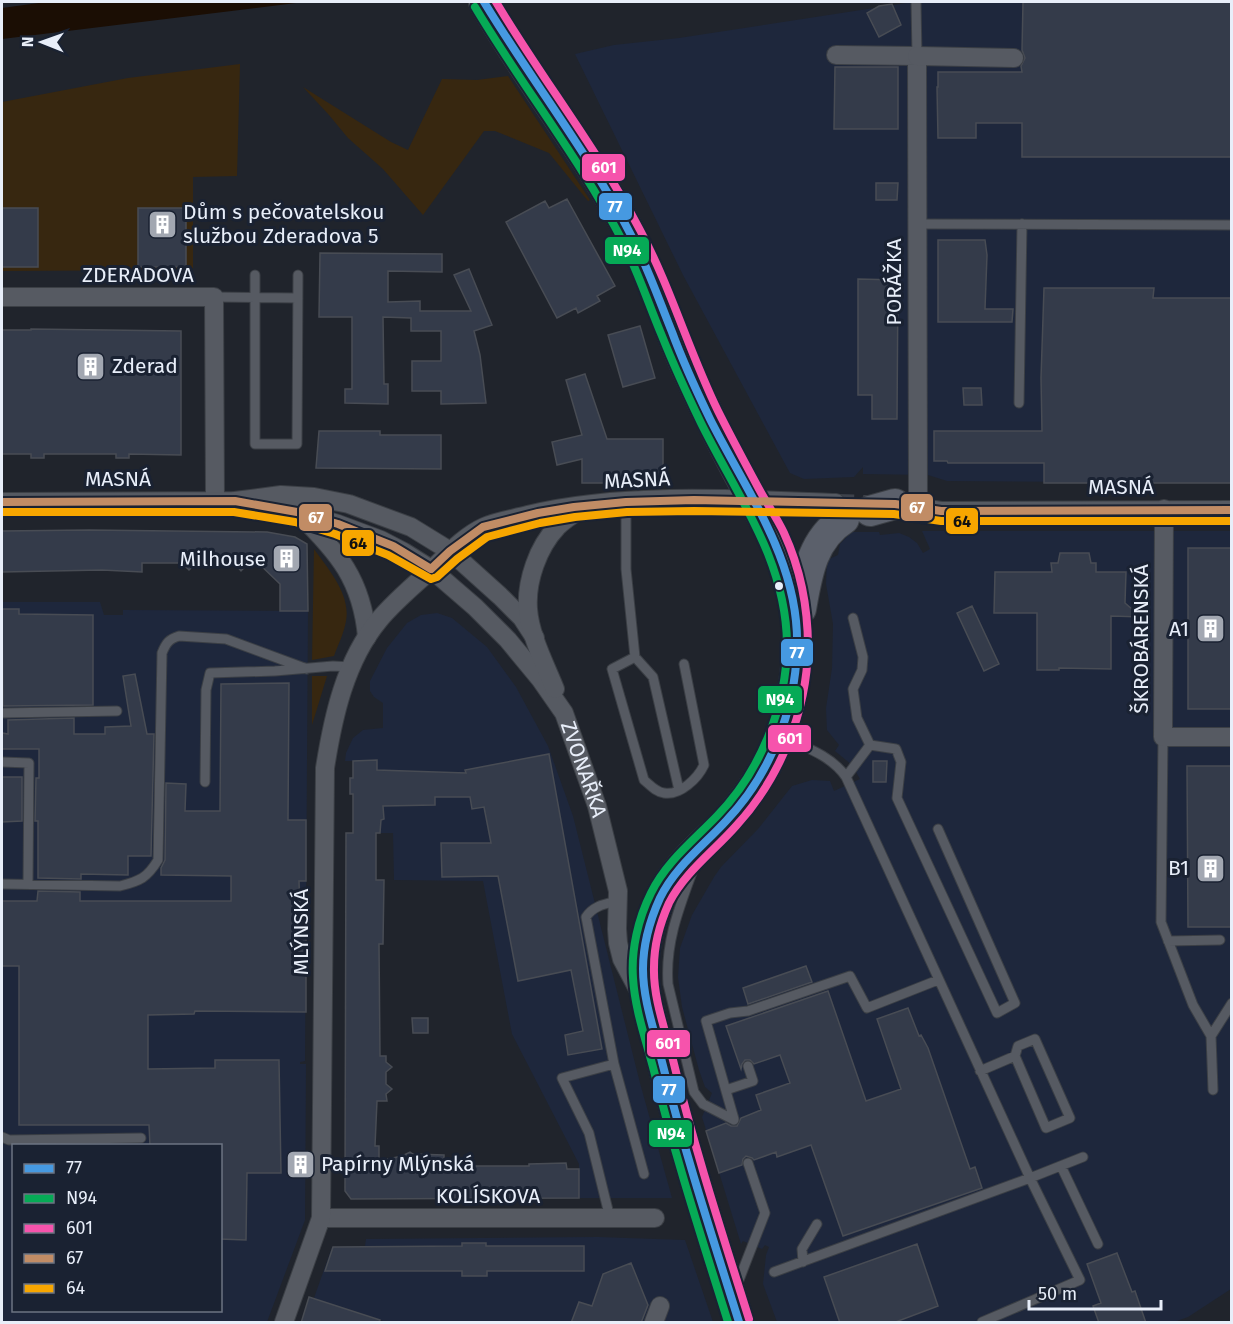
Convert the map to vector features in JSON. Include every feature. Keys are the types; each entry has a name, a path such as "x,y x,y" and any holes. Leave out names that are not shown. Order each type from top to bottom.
{"main road":[{"name":"ZVONAŘKA","path":"484,2 515,56 604,187 631,236 652,280 702,401 774,537 792,587 798,627 797,658 794,691 781,736 732,815 670,881 653,916 643,969 650,1013 668,1085 735,1311"},
{"path":"798,627 808,570 826,534 872,508"}],"street":[{"path":"836,55 1014,58"},
{"name":"PORÁŽKA","path":"872,508 917,224 917,56"},
{"name":"ZDERADOVA","path":"2,297 214,297 215,501"},
{"name":"MASNÁ","path":"2,502 235,501 280,495 332,500 402,523 450,551"},
{"name":"MASNÁ","path":"235,501 297,512 338,524 381,540 431,569 476,531 490,525 544,512 626,502 753,501 941,511 1232,510"},
{"path":"564,713 535,638 528,609 528,597 537,559 550,536 558,526 587,505"},
{"name":"ŠKROBÁRENSKÁ","path":"1164,509 1163,737 1232,737"},
{"path":"297,512 329,543 348,572 363,605 367,637"},
{"path":"450,551 522,618 535,638"},
{"name":"MLÝNSKÁ","path":"284,1323 321,1218 325,768 336,712 351,667 367,637 386,612 431,569"},
{"name":"ZVONAŘKA","path":"431,569 476,607 501,633 542,680 564,713 597,806 618,896 617,935 620,952 650,1013"},
{"name":"KOLÍSKOVA","path":"321,1218 655,1218"}],"lane":[{"path":"916,2 917,56"},
{"path":"917,224 1232,225"},
{"path":"1019,403 1022,224"},
{"path":"255,275 255,444 297,444 298,275"},
{"path":"214,297 298,298"},
{"path":"626,502 626,569 635,657 653,677 679,790"},
{"path":"853,618 863,657 862,670 853,690 857,718 870,745"},
{"path":"2,884 120,886 149,875 158,860 162,653 172,638 179,636 226,639 307,669"},
{"path":"635,657 612,669 644,780 665,794 679,790 699,774 704,765 684,664"},
{"path":"205,782 206,690 210,673 351,667"},
{"path":"2,713 117,711"},
{"path":"781,736 828,759 842,770 846,777 1030,1179 1080,1280 982,1323"},
{"path":"1163,737 1161,922 1193,1005 1211,1036 1213,1090"},
{"path":"846,777 870,745"},
{"path":"870,745 896,749 901,762 897,798 997,1013 1015,1003 938,829"},
{"path":"2,762 29,763 28,884"},
{"path":"702,846 672,931 667,966 668,984 694,1092 703,1104 734,1120 706,1021 730,1013 748,1011 850,975 867,1008 938,980"},
{"path":"618,896 592,910 586,917 614,1064 644,1174"},
{"path":"1168,941 1220,940"},
{"path":"1211,1036 1232,1003"},
{"path":"730,1013 734,1023"},
{"path":"1035,1039 1070,1118 1046,1128 1015,1056 1018,1046 1035,1039"},
{"path":"980,1071 1015,1056"},
{"path":"610,1218 589,1133 562,1078 614,1064"},
{"path":"726,1090 753,1081 748,1066"},
{"path":"2,1137 9,1140 141,1138"},
{"path":"774,1272 1030,1179 1083,1157"},
{"path":"735,1311 765,1213 748,1163"},
{"path":"1061,1166 1098,1244"},
{"path":"803,1262 802,1249 817,1224"}],"shaded area":[{"path":"46,2 304,2 2,39 2,8"},
{"path":"913,2 1231,2 1231,483 947,481 928,475 863,474 863,467 854,477 804,479 790,473 683,275 575,54 614,45 679,38"},
{"path":"240,64 237,176 193,177 193,268 188,270 2,271 2,102 128,78"},
{"path":"508,76 590,200 588,201 549,153 495,131 484,131 423,215 383,169 348,138 303,87 391,142 408,150 442,79 477,80"},
{"path":"922,531 1231,531 1231,1289 1188,1317 1174,1322 777,1322 763,1284 769,1247 765,1245 762,1249 743,1241 741,1244 702,1117 712,1093 705,1087 699,1070 682,1007 678,977 680,948 692,915 714,877 758,829 792,786 812,780 830,781 834,791 860,779 852,765 835,751 839,745 827,730 826,708 832,668 833,624 826,584 827,560 838,555 840,544 851,532 879,532 880,535 899,533 917,543 923,553 930,549"},
{"path":"314,549 337,582 347,611 344,630 334,656 312,660"},
{"path":"2,602 100,602 104,615 123,615 123,610 308,611 305,1061 300,1062 300,1064 306,1064 305,1220 267,1322 2,1322"},
{"path":"437,613 452,618 487,647 516,687 548,746 573,816 640,1083 672,1198 579,1198 579,1164 512,1034 483,881 394,880 393,833 353,833 353,794 350,794 350,778 353,777 353,761 345,761 346,753 353,738 363,730 383,728 383,703 370,691 370,681 387,648 407,623 421,615"},
{"path":"312,676 327,676 312,725"},
{"path":"598,1237 685,1240 713,1322 386,1322 345,1308 343,1310 314,1298 332,1247 365,1246 366,1239"}],"building":[{"path":"1023,2 1232,2 1232,157 1022,157 1022,123 976,123 976,138 938,138 938,72 1022,72 1021,66 1025,58 1022,50"},
{"path":"892,4 901,25 879,37 867,13 879,6"},
{"path":"835,67 898,67 898,129 834,129"},
{"path":"876,183 898,183 897,200 876,200"},
{"path":"567,199 615,286 597,296 600,301 578,313 576,308 557,318 506,222 545,201 549,208"},
{"path":"2,208 38,208 38,267 2,267"},
{"name":"Dům s pečovatelskou službou Zderadova 5","path":"138,208 186,208 186,267 138,267"},
{"path":"938,240 985,240 987,255 985,309 1013,309 1012,322 938,322"},
{"path":"320,253 442,254 442,272 388,271 388,302 420,301 420,311 471,311 454,275 469,269 492,325 474,331 480,355 486,403 441,404 441,391 412,391 412,361 441,361 441,331 411,331 411,318 383,317 384,384 388,384 388,404 345,403 345,389 352,389 352,317 319,317"},
{"path":"858,279 898,280 897,419 872,419 872,395 858,395"},
{"path":"1044,288 1154,288 1153,298 1232,298 1232,483 1044,483 1044,463 934,461 934,431 1042,431"},
{"path":"640,326 655,378 623,387 608,335"},
{"name":"Zderad","path":"2,330 181,331 181,455 129,454 129,458 116,458 116,454 44,454 44,458 31,458 31,454 2,454"},
{"path":"585,374 607,439 663,439 663,483 582,483 582,459 557,465 552,442 582,435 566,380"},
{"path":"963,388 981,388 982,405 964,405"},
{"path":"319,431 380,431 380,435 441,435 441,469 316,468"},
{"path":"2,531 267,532 295,537 307,544 308,611 280,611 280,584 253,558 241,571 234,563 197,563 189,570 182,563 142,563 142,572 102,570 2,572"},
{"name":"A1","path":"1188,548 1232,548 1232,709 1188,709"},
{"path":"1060,553 1089,553 1091,563 1096,563 1096,572 1126,572 1125,603 1141,617 1111,616 1111,669 1037,670 1037,613 994,613 995,572 1052,572 1051,563 1058,563"},
{"path":"972,606 999,664 984,671 957,613"},
{"path":"2,609 19,609 19,614 93,615 93,705 3,706"},
{"path":"135,674 147,734 154,734 151,856 128,856 128,875 81,874 81,879 38,878 38,821 35,821 39,749 2,749 2,733 8,734 8,720 74,718 74,734 105,734 105,727 131,726 123,676"},
{"path":"289,683 288,820 306,820 306,881 299,881 300,912 306,912 306,1012 195,1011 194,1014 148,1015 148,1069 215,1068 215,1060 279,1060 281,1173 247,1173 246,1240 222,1239 222,1144 150,1144 149,1125 19,1125 19,966 2,966 2,901 37,901 38,891 80,892 80,901 231,901 231,876 161,875 161,868 165,860 166,783 186,784 185,811 220,811 221,684"},
{"path":"549,754 602,1049 568,1055 565,1035 583,1031 571,970 518,981 498,876 442,877 441,843 491,843 484,807 472,809 470,797 435,797 435,805 383,806 384,819 381,820 380,833 376,833 376,880 384,880 383,944 379,944 380,1056 386,1056 386,1062 392,1067 386,1072 386,1084 392,1089 386,1094 387,1101 377,1101 375,1146 379,1146 379,1161 410,1152 444,1155 444,1166 529,1166 529,1164 566,1163 567,1169 579,1169 579,1198 351,1199 345,1191 346,833 353,833 353,794 350,794 350,778 353,778 353,761 377,760 377,770 466,773 465,770"},
{"path":"873,761 887,761 886,782 873,782"},
{"name":"B1","path":"1187,766 1232,766 1232,927 1188,927"},
{"path":"2,777 22,777 22,821 2,822"},
{"path":"806,966 812,982 748,1004 743,988"},
{"path":"828,991 866,1101 901,1089 877,1019 908,1008 919,1036 921,1035 928,1048 970,1169 975,1167 982,1188 843,1236 811,1145 777,1157 776,1152 754,1160 746,1156 742,1165 719,1173 706,1131 726,1123 737,1126 741,1118 761,1110 756,1095 790,1083 780,1055 754,1064 750,1060 745,1060 741,1069 726,1026"},
{"path":"412,1018 428,1018 428,1033 413,1033"},
{"path":"462,1243 486,1243 486,1246 584,1246 584,1271 487,1271 487,1276 462,1276 462,1271 325,1271 333,1247 462,1246"},
{"path":"917,1244 938,1306 893,1323 840,1323 824,1277"},
{"path":"1117,1253 1132,1292 1135,1291 1146,1323 1099,1323 1093,1306 1101,1303 1087,1264"},
{"path":"631,1263 648,1305 641,1323 571,1323 579,1302 592,1306 603,1274"},
{"path":"309,1297 380,1320 379,1323 301,1323"}],"tunnel":[{"path":"836,503 867,504"}],"transit line":[{"name":"77","path":"484,2 598,177 632,237 695,387 755,501 781,558 796,617 795,672 791,696 777,741 767,763 742,803 681,867 666,887 650,924 643,960 647,1005 699,1193 739,1322"},
{"name":"601","path":"496,2 606,171 640,230 661,274 718,411 784,533 794,560 805,603 808,647 803,696 788,743 766,787 752,807 691,872 669,903 660,926 654,959 655,990 660,1014 699,1158 749,1319"},
{"name":"N94","path":"475,7 589,182 623,242 671,358 769,556 784,613 787,644 786,667 782,691 768,737 758,759 732,799 672,862 657,882 642,913 633,957 634,990 641,1025 680,1166 728,1322"},
{"name":"67","path":"2,502 235,501 297,512 338,524 393,546 431,569 450,551 483,527 538,513 626,502 694,500 895,504 941,511 1232,510"},
{"name":"64","path":"2,512 234,512 295,522 335,534 388,555 431,579 437,577 487,537 540,523 627,512 894,514 941,521 1232,521"}],"place":[{"name":"Dům s pečovatelskou službou Zderadova 5","path":"162,224"},
{"name":"Zderad","path":"91,366"},
{"name":"Milhouse","path":"287,559"},
{"name":"A1","path":"1210,629"},
{"name":"B1","path":"1210,868"},
{"name":"Papírny Mlýnská","path":"300,1164"}]}
